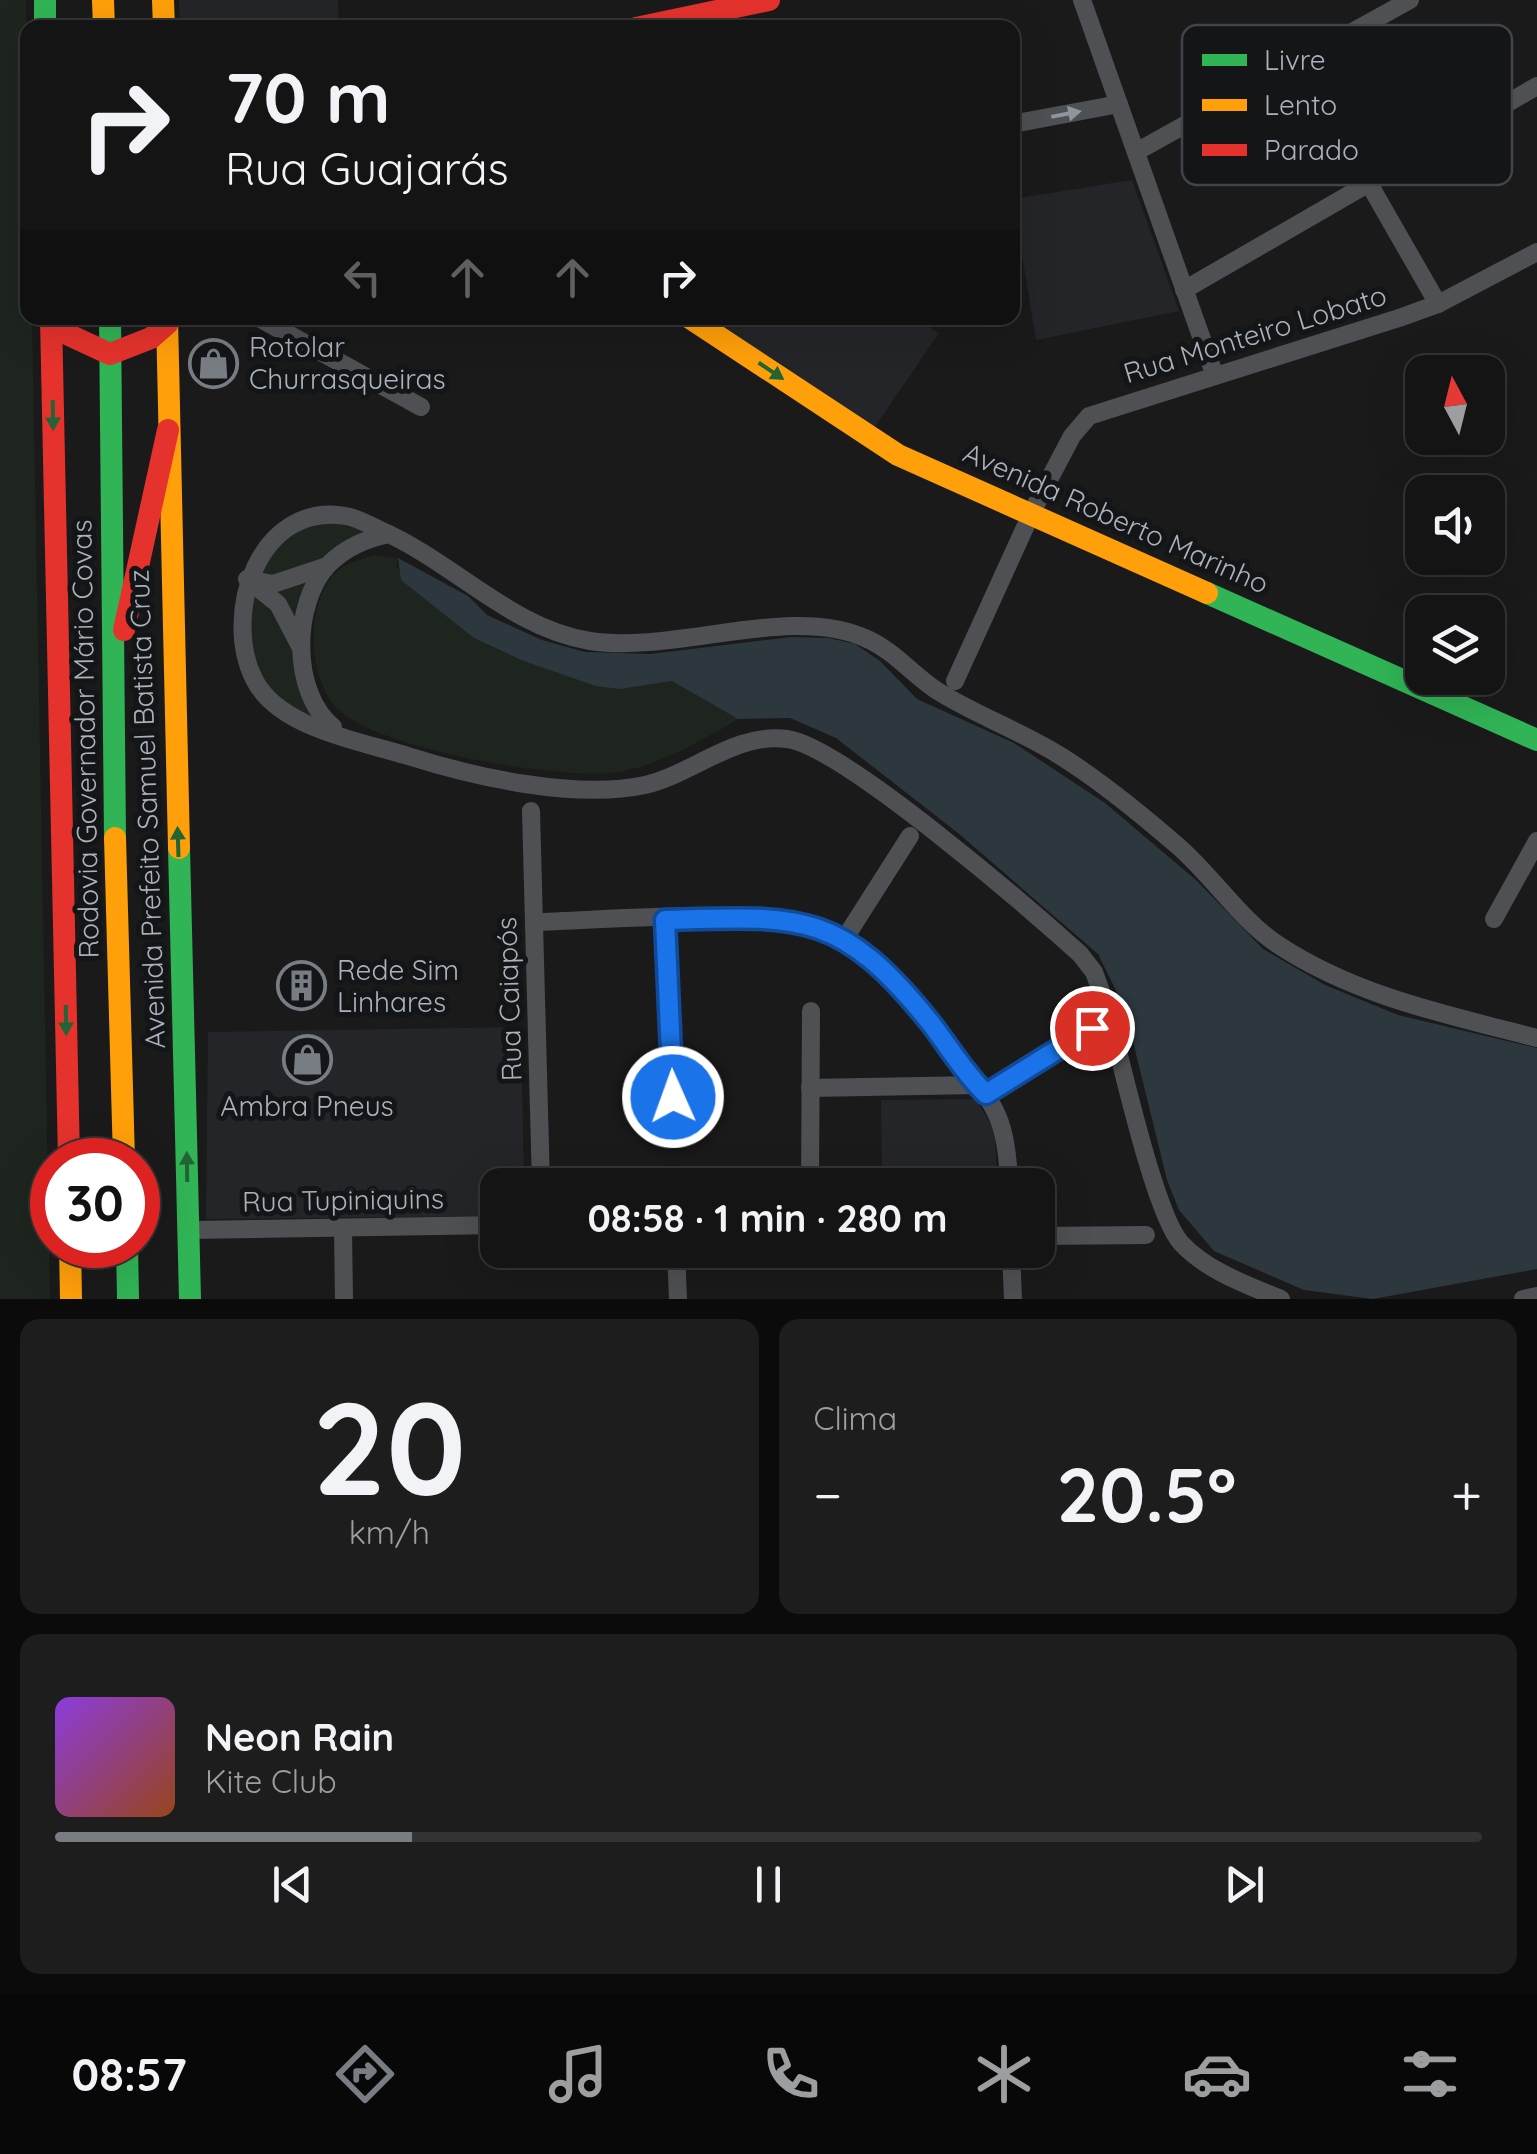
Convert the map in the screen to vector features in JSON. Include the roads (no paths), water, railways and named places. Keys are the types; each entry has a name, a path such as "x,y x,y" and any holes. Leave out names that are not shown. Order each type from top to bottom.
{"main road":[{"path":"674,20 769,0"},
{"path":"53,325 68,1138"},
{"path":"60,325 69,335 110,354 151,338 163,325"},
{"name":"Rodovia Governador Mário Covas","path":"110,325 111,683 123,1138"},
{"name":"Avenida Prefeito Samuel Batista Cruz","path":"167,325 190,1299"},
{"name":"Avenida Roberto Marinho","path":"701,325 898,455 1537,740"},
{"path":"111,683 168,430"},
{"path":"71,1268 72,1299"},
{"path":"127,1268 128,1299"}],"street":[{"path":"1083,0 1215,376"},
{"path":"1365,25 1410,0"},
{"path":"1512,100 1537,86"},
{"path":"1020,123 1119,104"},
{"path":"1136,152 1182,126"},
{"path":"1184,290 1363,185"},
{"path":"1370,185 1438,304"},
{"name":"Rua Monteiro Lobato","path":"955,680 1032,512 1072,436 1089,416 1438,304 1537,252"},
{"path":"272,325 421,407"},
{"path":"1281,1299 1234,1280 1201,1259 1172,1229 1107,1008 1094,972 1080,954 830,756 804,742 779,737 752,741 650,784 602,788 484,775 296,717 264,695 242,625 248,579 270,544 295,525 320,516 348,516 426,552 536,626 572,638 610,644 801,626 837,627 866,638 891,652 939,692 1055,752 1093,778 1183,850 1270,940 1306,962 1397,1000 1537,1038"},
{"path":"248,579 273,584 327,566 363,540 390,534"},
{"path":"327,566 310,595 304,661 306,690 318,715 341,734"},
{"path":"248,579 278,604 298,636 304,661"},
{"name":"Rua Caiapós","path":"531,812 541,1168"},
{"path":"845,938 910,836"},
{"path":"1494,919 1537,841"},
{"path":"534,922 766,918 828,930 845,938 878,964 982,1090 1008,1138 1009,1168"},
{"path":"665,920 675,1133"},
{"path":"810,1011 810,1168"},
{"path":"810,1088 982,1090 1092,1028"},
{"name":"Rua Tupiniquins","path":"189,1230 480,1224"},
{"path":"343,1228 344,1299"},
{"path":"1055,1236 1146,1234"},
{"path":"677,1268 678,1299"},
{"path":"1012,1268 1013,1299"},
{"path":"1523,1299 1537,1296"}],"place":[{"name":"Rotolar Churrasqueiras","path":"214,363"},
{"name":"Rede Sim Linhares","path":"302,986"},
{"name":"Ambra Pneus","path":"307,1059"}]}
